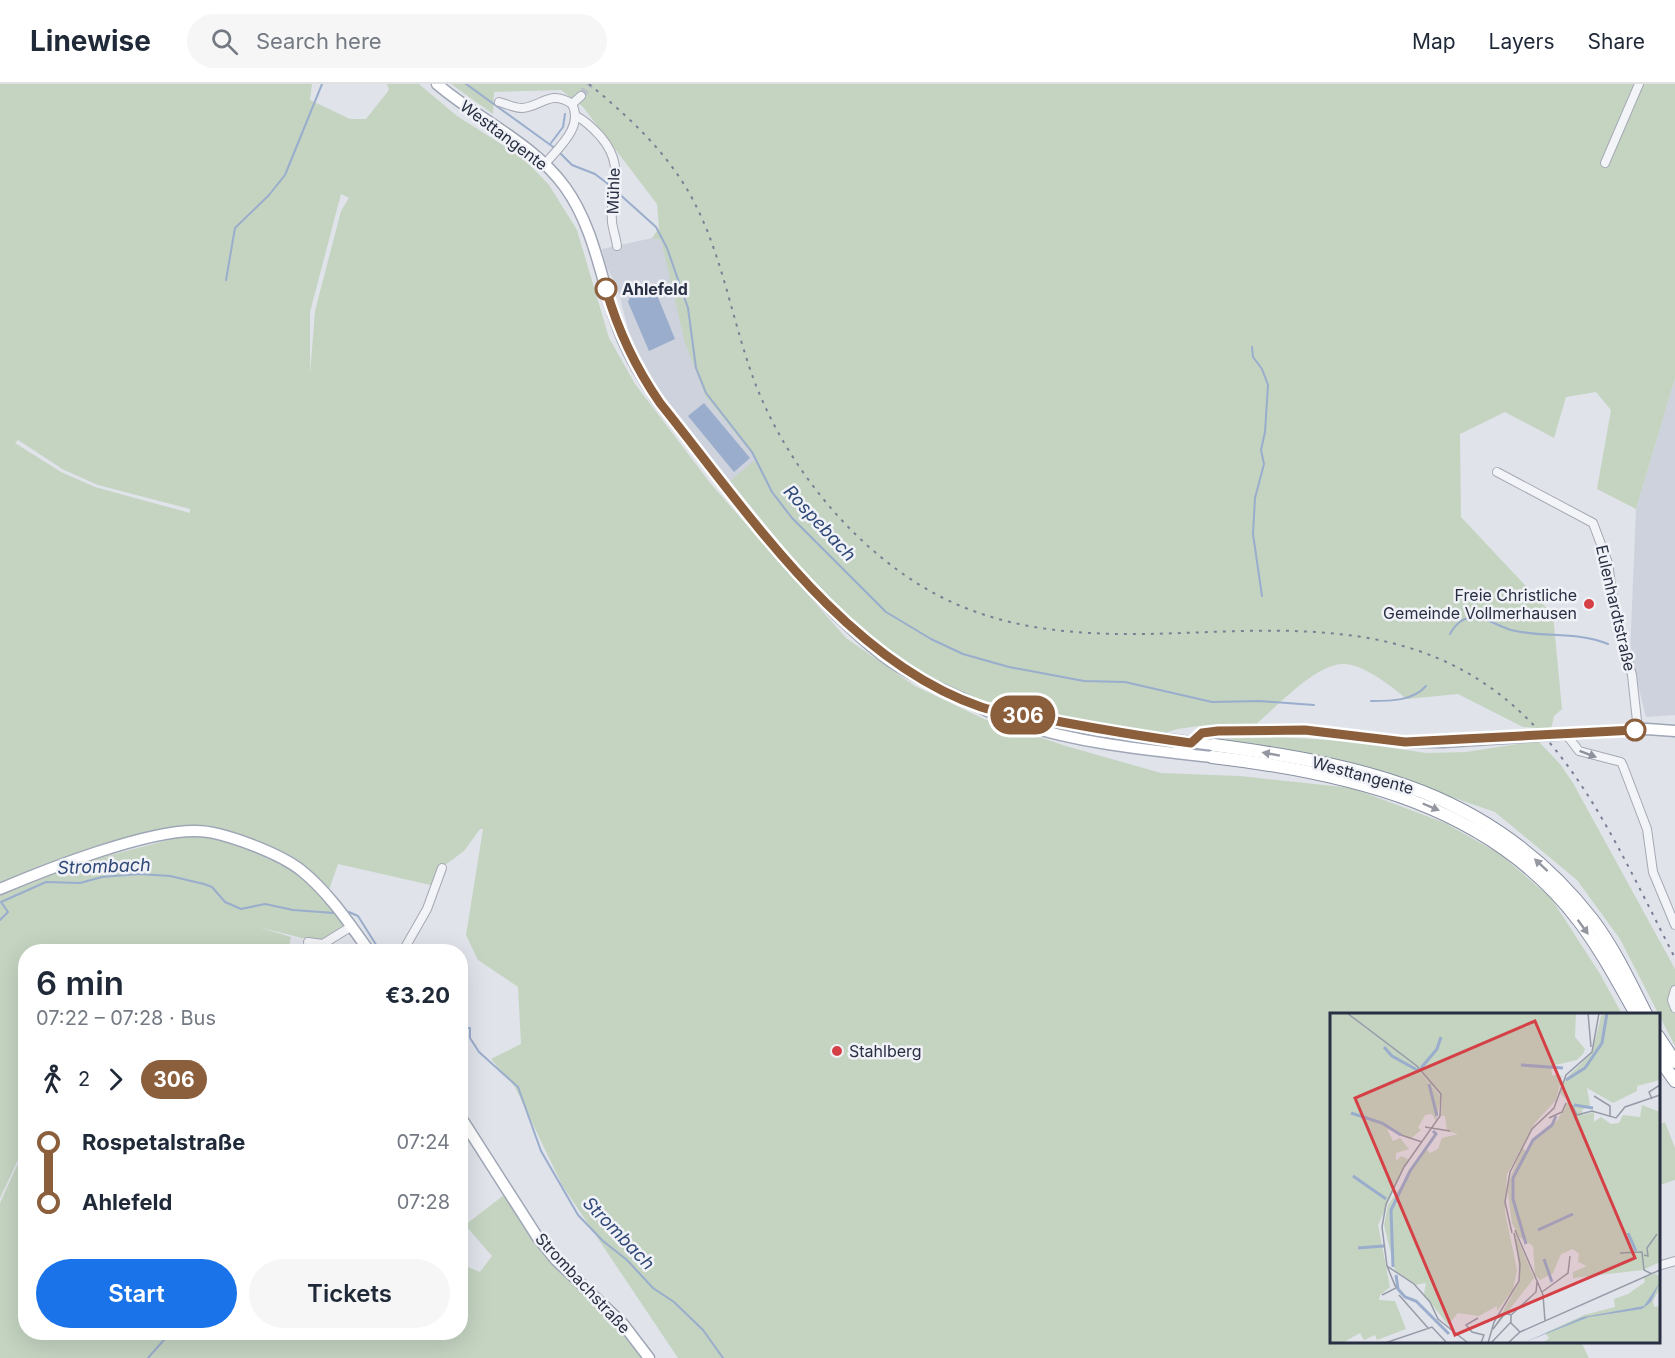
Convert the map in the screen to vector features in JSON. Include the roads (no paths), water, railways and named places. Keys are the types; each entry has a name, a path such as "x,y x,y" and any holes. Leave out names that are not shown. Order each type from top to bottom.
{"highway":[{"name":"Westtangente","path":"1213,751 1323,774 1384,790 1431,806 1478,830 1526,866 1565,905 1600,951 1635,1013"},
{"name":"Westtangente","path":"1213,751 1318,762 1380,777 1445,800 1485,821 1539,862 1593,921 1645,1013"},
{"path":"1660,1038 1675,1062"},
{"path":"1660,1058 1675,1081"}],"main road":[{"name":"Westtangente","path":"437,84 545,164 566,189 578,208 629,354 660,403 799,574 841,619 883,656 936,687 1008,720 1045,732 1172,753 1213,751"},
{"name":"Westtangente","path":"982,708 1099,731 1191,743 1213,751"},
{"path":"1172,753 1181,750 1202,733 1215,731 1305,730 1405,742 1638,730 1675,731"},
{"path":"0,890 81,859 131,844 185,831 199,831 235,838 299,869 326,894 364,944"},
{"name":"Strombachstraße","path":"468,1129 538,1238 556,1260 623,1324 649,1358"}],"street":[{"path":"1605,163 1639,84"},
{"path":"499,102 524,108 540,100 560,98 572,104 581,96"},
{"name":"Mühle","path":"572,104 576,116 585,120 614,155 615,185 612,222 617,246"},
{"path":"545,164 573,128 576,116"},
{"name":"Eulenhardtstraße","path":"1497,472 1593,523 1608,562 1616,620 1632,675 1638,730"},
{"path":"1566,734 1580,751 1618,762 1623,766 1643,816 1653,872 1675,925"},
{"path":"407,944 427,909 442,868"},
{"path":"308,942 323,944 352,926"},
{"path":"1675,990 1672,1000 1675,1008"},
{"path":"1660,1266 1675,1261"}],"water":[{"path":"650,288 655,290 675,339 649,351 628,302 630,297"},
{"path":"704,403 750,458 734,472 688,416"}],"waterway":[{"path":"226,280 235,228 269,195 285,175 322,84"},
{"name":"Rospebach","path":"466,84 556,149"},
{"path":"551,143 563,127 565,114"},
{"name":"Rospebach","path":"560,153 572,165 595,174 612,187"},
{"name":"Rospebach","path":"616,191 656,227 667,248 688,308 696,368 706,393 752,452 772,492 792,518 886,612 931,639 963,654 1009,667 1084,681 1125,682 1212,702 1260,701 1314,705"},
{"path":"1252,347 1253,357 1262,369 1268,385 1265,432 1261,450 1264,464 1255,498 1253,534 1262,596"},
{"name":"Rospebach","path":"1450,634 1461,621 1476,618 1511,630 1584,637 1608,644"},
{"name":"Rospebach","path":"1371,701 1408,697 1415,695 1426,686"},
{"name":"Strombach","path":"0,920 8,912 1,902 46,882 80,883 102,877 139,874 170,876 204,884 212,887 225,902 241,909 265,904 293,910 334,913"},
{"name":"Strombach","path":"349,912 358,916 376,944"},
{"name":"Strombach","path":"468,1028 470,1028 470,1038 479,1052 518,1087 541,1151 578,1215 603,1241 627,1260 653,1288 674,1302 703,1330 723,1358"},
{"path":"148,1358 164,1340"}],"tunnel":[{"path":"581,96 590,84"}],"railway":[{"path":"589,84 646,136 682,181 710,238 749,366 775,427 812,485 857,536 883,558 936,595 964,608 1022,625 1052,630 1114,634 1266,631 1338,634 1407,647 1464,671 1511,704 1552,745 1586,792 1617,845 1675,958"}],"place":[{"name":"Ahlefeld","path":"606,289"},
{"name":"Freie Christliche Gemeinde Vollmerhausen","path":"1589,604"},
{"name":"Stahlberg","path":"837,1051"}]}
